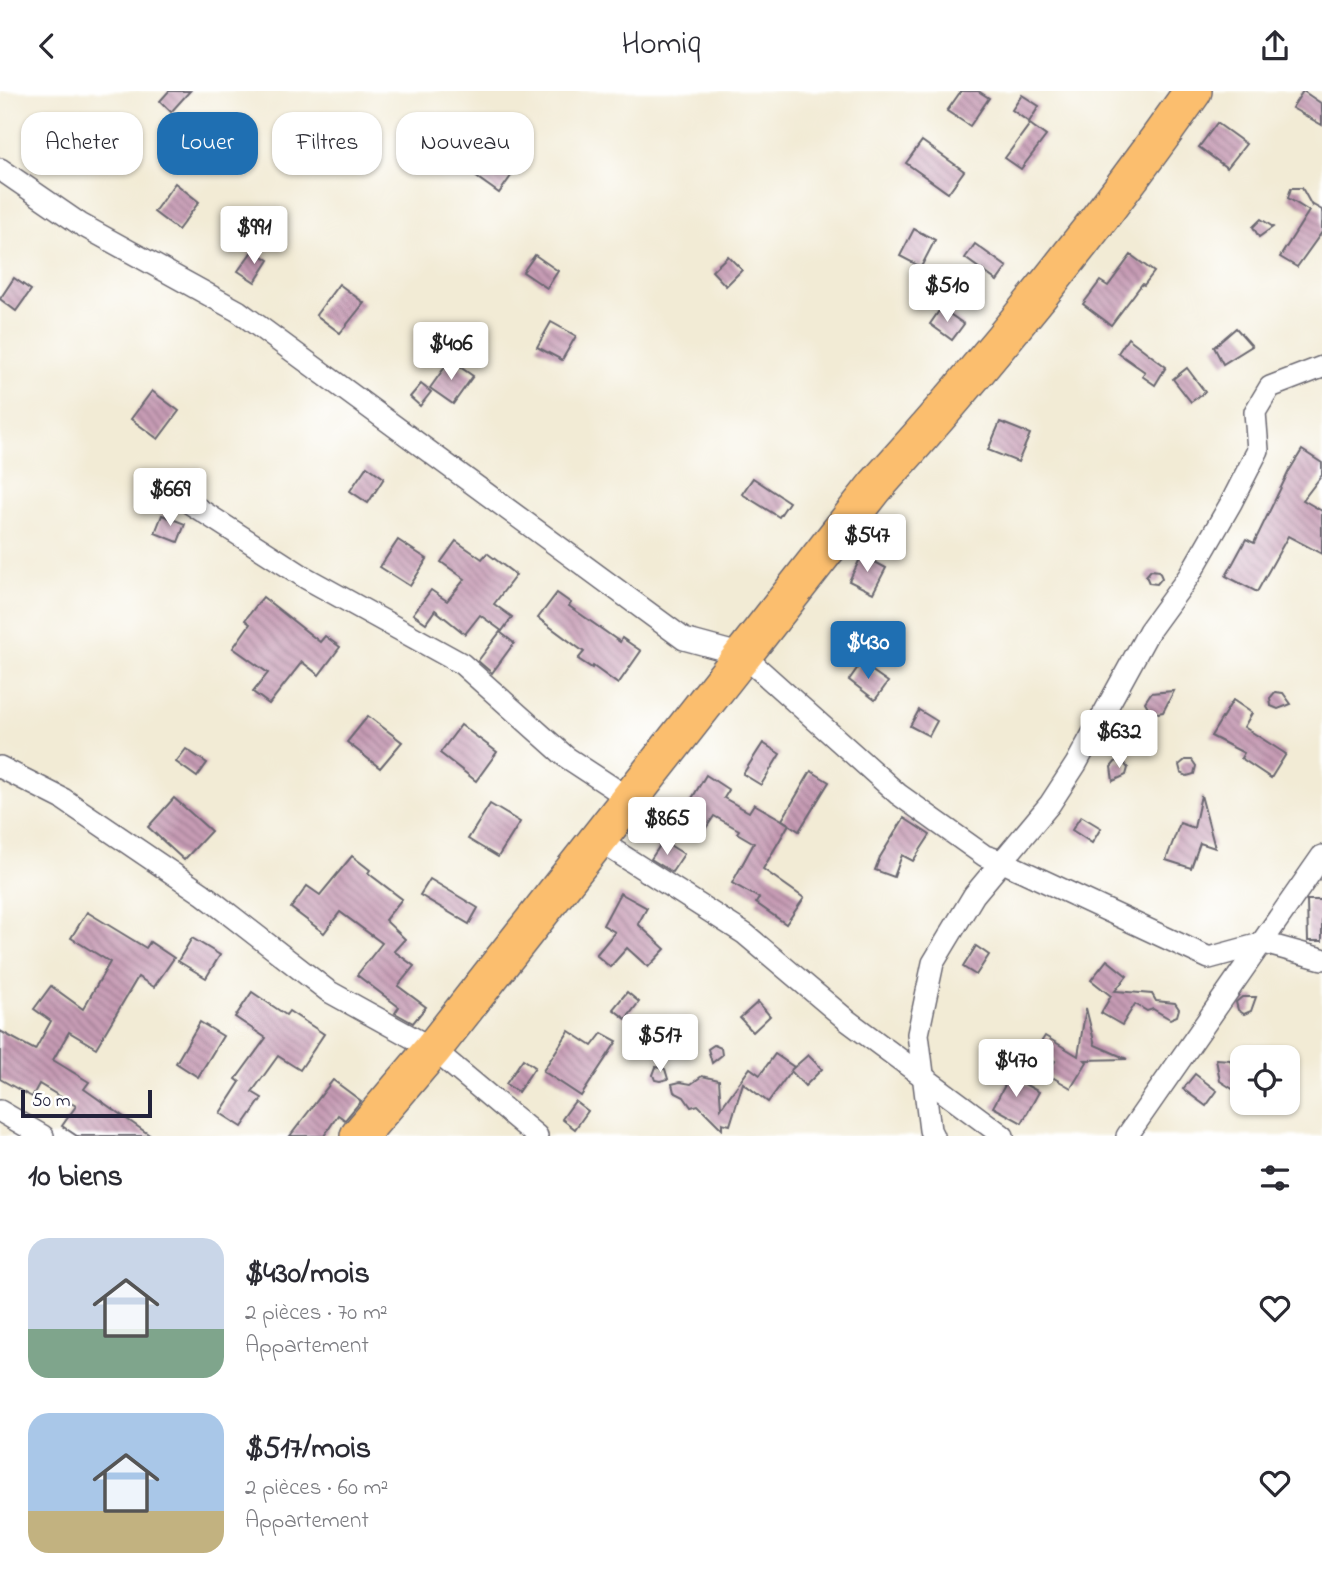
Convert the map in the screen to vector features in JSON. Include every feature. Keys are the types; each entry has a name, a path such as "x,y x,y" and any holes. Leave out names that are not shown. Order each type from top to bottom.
{"highway":[{"path":"359,1136 433,1049 875,487 1018,319 1154,147 1194,91"}],"street":[{"path":"0,169 80,224 238,311 684,639 743,655 898,794 985,856 1209,958 1264,943 1322,959"},
{"path":"933,1136 922,1077 918,1034 933,963 974,895 1050,804 1076,764 1150,631 1189,576 1258,450 1255,412 1270,387 1322,367"},
{"path":"177,495 306,578 462,664 566,757 630,799"},
{"path":"0,767 63,799 203,894 328,991 433,1049 537,1136"},
{"path":"598,840 745,935 848,1021 1003,1136"},
{"path":"1127,1136 1264,943 1322,856"},
{"path":"0,1111 43,1136"}],"building":[{"path":"169,91 190,91 171,112 160,101"},
{"path":"961,91 978,91 989,98 970,126 947,111"},
{"path":"1303,91 1322,104 1322,125 1292,108"},
{"path":"1022,95 1039,106 1029,122 1012,110"},
{"path":"1217,123 1246,144 1227,168 1199,147"},
{"path":"1030,124 1046,136 1021,169 1005,158"},
{"path":"922,141 964,171 948,193 906,163"},
{"path":"476,175 512,175 499,193"},
{"path":"175,183 199,202 178,230 154,212"},
{"path":"1291,188 1302,188 1312,206 1322,210 1322,232 1297,267 1280,257 1309,211 1288,198"},
{"path":"1261,219 1273,227 1259,237 1253,227"},
{"path":"914,229 935,240 921,267 900,256"},
{"path":"975,244 1007,267 997,281 965,258"},
{"path":"253,250 269,260 255,282 238,271"},
{"path":"535,255 558,271 547,288 523,272"},
{"path":"1131,255 1154,272 1111,325 1083,304 1100,281 1108,286"},
{"path":"728,256 742,270 726,286 712,271"},
{"path":"14,278 31,290 16,311 0,299"},
{"path":"339,284 364,303 340,333 316,315"},
{"path":"941,308 964,324 952,340 930,324"},
{"path":"551,322 576,336 562,360 537,347"},
{"path":"1236,328 1252,346 1223,364 1214,347"},
{"path":"1128,338 1166,367 1155,385 1142,376 1145,372 1118,353"},
{"path":"450,360 473,376 453,404 430,388"},
{"path":"1187,368 1205,392 1191,402 1173,379"},
{"path":"421,384 431,392 420,406 410,397"},
{"path":"152,391 179,411 158,439 131,419"},
{"path":"1000,422 1030,434 1018,462 988,450"},
{"path":"1302,450 1322,463 1322,475 1303,500 1322,511 1322,554 1288,536 1257,592 1226,576 1246,539 1254,543"},
{"path":"367,466 384,478 368,503 350,491"},
{"path":"753,478 789,502 779,517 742,494"},
{"path":"162,515 185,524 178,542 155,533"},
{"path":"398,540 427,559 410,586 380,567"},
{"path":"456,541 482,559 487,553 516,575 494,604 512,617 502,631 480,615 465,634 435,610 426,623 413,614 431,590 447,601 465,579 441,562"},
{"path":"862,555 886,568 873,593 849,581"},
{"path":"1151,570 1159,571 1162,578 1157,584 1149,583 1146,576"},
{"path":"557,593 571,603 569,606 620,642 622,638 641,651 618,684 578,659 584,652 538,618"},
{"path":"263,597 320,642 325,636 340,647 319,675 302,662 269,704 253,692 268,673 233,648 250,624 245,620"},
{"path":"500,632 514,643 492,673 478,661"},
{"path":"861,663 888,682 875,700 849,680"},
{"path":"1174,691 1163,712 1152,714 1145,702 1151,693"},
{"path":"1275,692 1283,693 1291,704 1278,709 1271,706 1270,698"},
{"path":"1233,700 1252,713 1244,727 1286,754 1271,778 1241,758 1244,753 1211,736"},
{"path":"919,710 937,721 929,736 910,726"},
{"path":"368,716 402,742 380,768 347,742"},
{"path":"461,725 497,752 476,781 440,753"},
{"path":"763,743 780,754 761,785 743,774"},
{"path":"186,749 207,763 197,777 176,762"},
{"path":"1185,760 1192,760 1196,766 1194,774 1187,776 1181,773 1179,765"},
{"path":"1116,761 1123,762 1128,768 1126,775 1113,781 1111,767"},
{"path":"811,771 829,782 799,831 782,820"},
{"path":"706,775 729,790 724,798 749,812 754,804 789,824 763,869 804,898 786,924 756,903 759,898 732,883 754,843 737,833 739,830 714,816 702,834 679,820"},
{"path":"1201,795 1215,848 1200,843 1191,868 1166,860 1180,823 1194,828"},
{"path":"174,798 211,831 184,860 148,827"},
{"path":"490,804 520,822 498,857 468,839"},
{"path":"1081,816 1101,828 1092,843 1072,830"},
{"path":"904,818 930,835 913,861 902,855 894,877 875,870"},
{"path":"663,841 684,854 672,872 651,859"},
{"path":"352,856 370,870 368,873 402,899 385,920 405,939 394,951 414,966 398,986 426,1007 413,1023 395,1013 399,1007 357,975 382,943 340,912 324,933 291,908 307,886 320,895"},
{"path":"430,879 478,908 469,924 420,895"},
{"path":"620,893 647,908 638,924 665,949 648,967 627,948 610,967 596,955 615,932 603,925"},
{"path":"1307,900 1322,900 1322,941 1308,941"},
{"path":"87,912 146,948 150,942 174,958 154,987 138,977 96,1048 69,1032 53,1060 89,1082 84,1089 151,1136 77,1136 62,1126 76,1106 39,1084 32,1097 0,1079 0,1031 35,1050 51,1021 34,1009 51,986 83,1009 110,962 71,938"},
{"path":"192,938 220,955 206,978 178,961"},
{"path":"976,946 989,955 976,975 963,967"},
{"path":"1107,960 1127,976 1115,991 1152,994 1156,1001 1175,1003 1179,1009 1177,1016 1170,1019 1153,1009 1147,1011 1135,1004 1122,1025 1101,1013 1111,996 1091,980"},
{"path":"252,992 286,1015 289,1011 324,1034 300,1070 278,1056 252,1092 262,1098 242,1127 220,1113 240,1082 236,1079 266,1038 235,1017"},
{"path":"627,992 639,1002 626,1019 613,1009"},
{"path":"1242,997 1256,997 1251,1011 1244,1014 1238,1010 1236,1002"},
{"path":"758,1002 770,1016 753,1032 740,1018"},
{"path":"1086,1008 1095,1045 1127,1059 1085,1060 1087,1062 1071,1088 1047,1074 1055,1061 1036,1050 1045,1036 1078,1056"},
{"path":"200,1022 223,1036 198,1077 176,1063"},
{"path":"675,1029 683,1037 675,1045 667,1037"},
{"path":"569,1031 592,1046 602,1033 617,1041 581,1096 543,1071"},
{"path":"714,1045 721,1048 722,1055 712,1063 708,1049"},
{"path":"775,1054 794,1067 791,1070 808,1055 822,1069 805,1086 791,1071 768,1102 743,1083 730,1125 722,1123 722,1129 698,1105 691,1107 684,1097 674,1092 672,1084 691,1084 702,1076 719,1080 721,1108 750,1068 760,1075"},
{"path":"523,1059 535,1067 518,1092 506,1084"},
{"path":"1216,1059 1230,1060 1230,1087 1220,1081"},
{"path":"656,1067 665,1069 668,1079 655,1080 653,1075"},
{"path":"1195,1074 1217,1091 1206,1106 1183,1089"},
{"path":"1010,1076 1039,1092 1022,1123 993,1107"},
{"path":"333,1080 361,1101 345,1120 338,1115 324,1136 290,1136"},
{"path":"575,1101 588,1111 575,1129 562,1119"}]}
